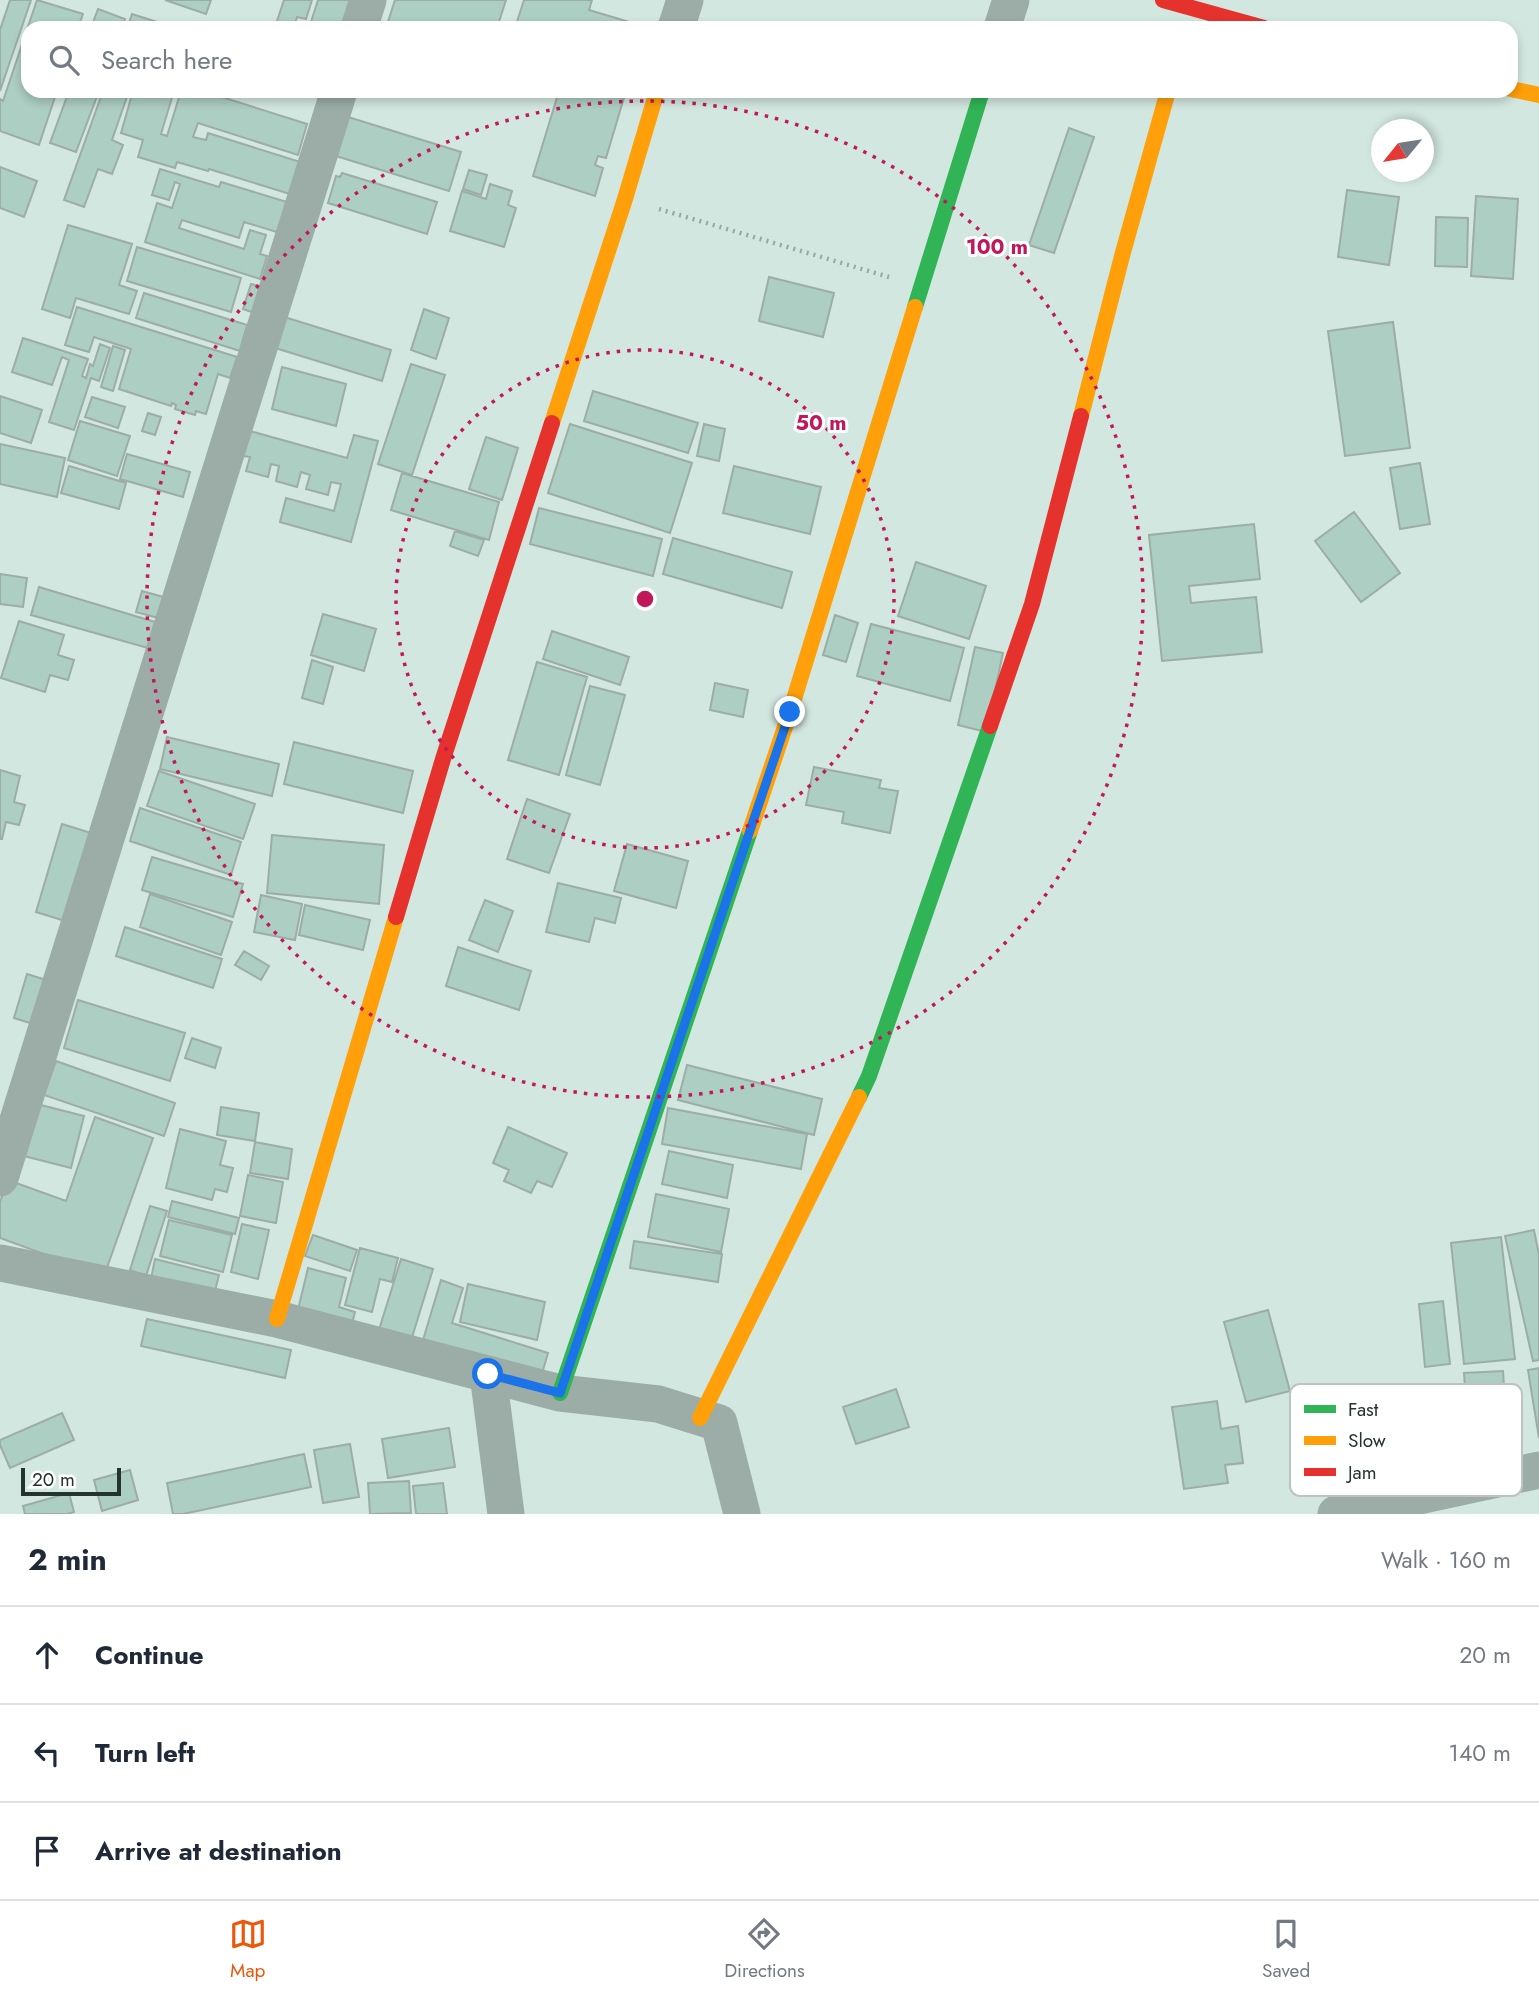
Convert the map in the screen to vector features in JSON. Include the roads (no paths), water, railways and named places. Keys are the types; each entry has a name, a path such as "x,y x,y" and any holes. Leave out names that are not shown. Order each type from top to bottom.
{"main road":[{"path":"1180,12 1227,21"},
{"path":"1518,90 1539,95"},
{"path":"277,1319 443,758 625,199 655,98"},
{"path":"560,1393 790,712 980,98"},
{"path":"700,1418 869,1076 1032,604 1122,256 1166,98"}],"street":[{"path":"361,21 368,0"},
{"path":"678,21 684,0"},
{"path":"1004,21 1011,0"},
{"path":"0,1178 338,98"},
{"path":"0,1263 277,1319 560,1393 658,1404 719,1423 742,1514"},
{"path":"488,1374 506,1514"},
{"path":"1336,1514 1419,1496"}]}
